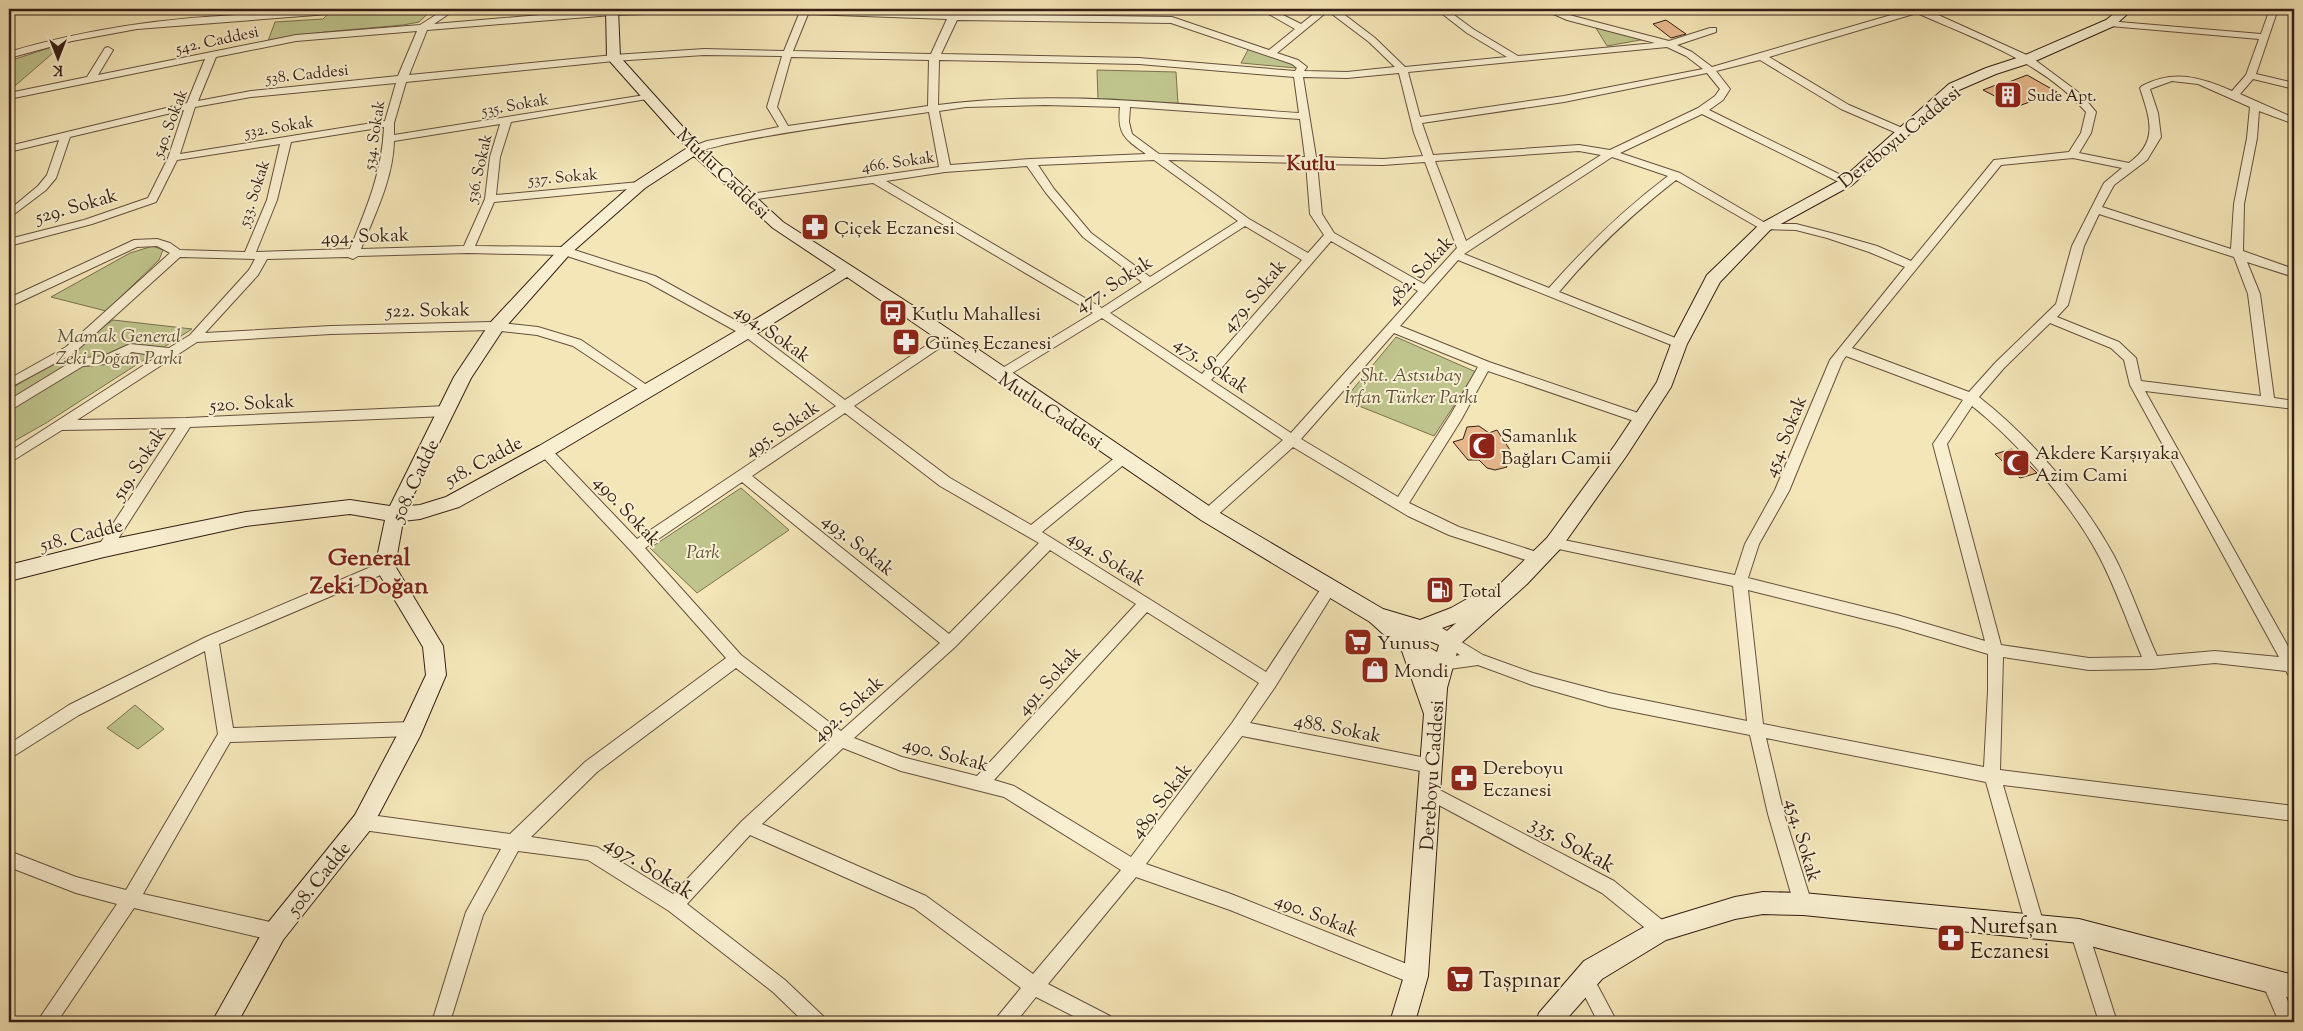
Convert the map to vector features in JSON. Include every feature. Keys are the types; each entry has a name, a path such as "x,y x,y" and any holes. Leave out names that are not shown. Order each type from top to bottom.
{"street":[{"path":"9,11 16,9"},
{"path":"222,18 228,9"},
{"path":"269,17 275,9"},
{"path":"9,55 88,34 222,18 269,17 313,11 354,9"},
{"path":"424,26 451,9"},
{"name":"542. Caddesi","path":"9,96 296,38 612,10 709,9"},
{"path":"735,9 1050,13 1172,20 1272,52 1302,66 1298,74 1311,160 1316,214 1330,235 1424,289"},
{"path":"1264,9 1303,29"},
{"path":"1272,52 1303,29 1325,9"},
{"path":"1332,9 1372,40 1403,70 1428,159 1450,209 1460,251 1551,293 1679,344"},
{"path":"1440,9 1470,31 1517,59"},
{"path":"1547,9 1584,21 1634,32 1670,44 1694,57 1710,70"},
{"path":"1416,121 1533,105 1710,70 1919,9 2028,59 2078,97 2091,112 2086,133 2073,155"},
{"name":"Dereboyu Caddesi","path":"1403,1022 1416,976 1437,688 1442,664 1450,641 1520,578 1554,544 1666,383 1679,344 1713,279 1765,227 1847,182 1954,88 1991,71 2028,59 2110,23 2127,9"},
{"path":"2234,95 2251,76 2266,37 2274,9"},
{"path":"612,10 614,58"},
{"path":"785,129 772,107 788,54 806,10"},
{"name":"466. Sokak","path":"750,197 945,169 933,108 934,58 956,13"},
{"path":"2110,23 2266,37"},
{"name":"534. Sokak","path":"353,255 380,188 388,154 389,123 397,92 424,26"},
{"name":"538. Caddesi","path":"9,149 191,105 251,94 403,78 572,64 614,58 704,52 1139,61 1298,74 1347,75 1602,49 1670,44 1713,30"},
{"path":"90,80 108,50"},
{"name":"540. Sokak","path":"152,200 173,158 191,105 212,56"},
{"path":"1760,56 1845,106 1904,132"},
{"name":"Mutlu Caddesi","path":"614,58 696,149 750,197 778,225 845,271 923,320 946,338 1122,459 1208,515 1377,616 1420,628 1450,641"},
{"name":"482. Sokak","path":"1208,515 1292,440 1424,289 1460,251 1611,153 1702,110 1719,98 1725,88 1710,70"},
{"path":"2251,76 2294,86"},
{"path":"2035,925 1992,776 1996,691 1995,650 1940,444 1971,398 2000,365 2062,305 2078,246 2109,183 2143,158 2156,137 2153,114 2145,88 2152,83 2169,79 2186,79 2214,84 2255,105 2294,121"},
{"name":"535. Sokak","path":"389,139 647,96"},
{"path":"696,149 707,144 785,129 933,108 986,103 1125,104 1304,116"},
{"path":"1125,104 1124,132 1245,221 1309,259"},
{"path":"2255,105 2252,138 2239,204 2239,256 2254,294 2268,402"},
{"path":"1702,110 1847,182"},
{"name":"536. Sokak","path":"468,249 490,199 495,157 506,121"},
{"name":"532. Sokak","path":"173,158 389,123"},
{"path":"9,215 42,188 52,176 66,135"},
{"name":"533. Sokak","path":"249,256 272,200 286,140"},
{"path":"945,169 1030,162 1156,157 1383,162 1579,148 1611,153 1676,175 1765,227 1796,227 1831,236 1912,266"},
{"name":"508. Cadde","path":"224,1022 275,932 363,822 412,729 436,675 432,646 385,567 395,514 463,377 496,327 565,251 640,185 696,149"},
{"name":"454. Sokak","path":"1803,904 1776,814 1756,728 1740,582 1752,544 1782,492 1836,360 1998,162 2073,155 2131,167"},
{"path":"1030,162 1050,191 1087,235 1149,282"},
{"path":"1551,293 1590,248 1630,210 1676,175"},
{"name":"475. Sokak","path":"875,179 1102,313 1204,379 1292,440 1413,512 1454,531 1538,558"},
{"name":"537. Sokak","path":"490,199 640,185"},
{"name":"529. Sokak","path":"9,242 88,222 152,200"},
{"path":"2096,210 2294,273"},
{"name":"477. Sokak","path":"1000,375 1102,313 1245,221"},
{"name":"479. Sokak","path":"1204,379 1330,235"},
{"path":"9,303 134,244 151,241 165,243 177,252 70,350 9,384"},
{"name":"494. Sokak","path":"177,252 263,256 353,255 468,249 565,251 651,279 747,332 945,482 1049,542 1270,682"},
{"path":"9,458 194,338 254,272 263,256"},
{"name":"518. Cadde","path":"9,574 104,549 256,518 350,507 395,514 420,512 452,502 545,452 747,332 845,271"},
{"path":"2049,318 2114,345 2130,358 2136,385 2293,667"},
{"name":"522. Sokak","path":"194,338 331,330 496,327 538,331 577,343 648,390"},
{"path":"1391,327 1484,365 1642,419"},
{"name":"495. Sokak","path":"636,548 946,338"},
{"path":"9,406 80,362 106,360 130,348 172,353"},
{"path":"1844,350 1971,398 1995,417 2062,489 2088,525 2107,557 2152,663"},
{"path":"1401,504 1456,417 1484,365"},
{"path":"2136,385 2294,405"},
{"name":"520. Sokak","path":"60,425 186,424 447,411"},
{"name":"519. Sokak","path":"104,549 186,424"},
{"name":"490. Sokak","path":"545,452 636,548 736,659 841,740 901,764 1008,791 1133,868 1231,902 1416,976"},
{"path":"1031,533 1122,459"},
{"name":"493. Sokak","path":"743,476 950,643"},
{"name":"492. Sokak","path":"675,905 748,826 950,643 1049,542"},
{"path":"1554,544 1740,582 1897,621 1995,650 2089,664 2152,663 2215,657 2293,667"},
{"path":"9,752 74,710 211,641 385,567"},
{"path":"1436,718 1411,648 1420,628 1458,614 1520,578"},
{"name":"489. Sokak","path":"1004,1022 1133,868 1238,728 1270,682 1329,588"},
{"name":"491. Sokak","path":"980,784 1146,603"},
{"path":"1377,616 1395,636 1411,648 1442,664 1478,659"},
{"path":"46,1022 130,900 226,735 211,641"},
{"path":"1450,641 1478,659 1532,679 1609,700 1992,776 2294,814"},
{"path":"441,1022 475,912 514,842 591,767 736,659"},
{"name":"488. Sokak","path":"1238,728 1431,766"},
{"path":"226,735 412,729"},
{"name":"335. Sokak","path":"1430,792 1608,887 1661,930"},
{"name":"497. Sokak","path":"363,822 591,853 675,905 779,986 817,1022"},
{"path":"748,826 920,902 1035,987 1104,1022"},
{"path":"9,859 76,885 130,900 275,932"},
{"path":"1548,1022 1586,981 1593,970 1661,930 1736,908 1764,903 1803,904 2035,925 2079,931 2294,987"},
{"path":"2079,931 2108,1022"},
{"path":"2270,980 2288,1022"},
{"path":"1586,981 1608,1022"}],"green space":[{"path":"364,9 433,9 419,22 324,32 268,41 275,22 323,19 328,14 361,11"},
{"path":"1596,28 1620,31 1646,39 1607,46"},
{"path":"58,45 60,47 9,91 9,61"},
{"path":"1249,48 1294,65 1296,68 1241,63"},
{"path":"1097,70 1176,72 1178,104 1098,100"},
{"path":"153,246 163,250 159,260 106,311 51,297 130,253"},
{"name":"Mamak General Zeki Doğan Parkı","path":"113,320 192,329 46,423 9,444 9,390 49,365"},
{"name":"Şht. Astsubay İrfan Türker Parkı","path":"1396,337 1476,372 1434,436 1344,400"},
{"name":"Park","path":"741,488 789,530 697,593 650,548"},
{"path":"135,705 164,729 138,749 107,728"}],"building":[{"path":"1666,20 1686,34 1671,38 1653,24"},
{"path":"2027,75 2057,92 2016,107 1983,90 2001,83 2004,84"},
{"name":"Samanlık Bağları Camii","path":"1479,426 1489,433 1497,430 1510,450 1502,456 1507,467 1495,470 1487,468 1479,460 1468,460 1453,442 1463,439 1467,427"},
{"name":"Akdere Karşıyaka Azim Cami","path":"2012,449 2037,473 2020,478 1995,454"}],"place":[{"name":"Sude Apt.","path":"2008,95"},
{"name":"Çiçek Eczanesi","path":"815,227"},
{"name":"Kutlu Mahallesi","path":"893,313"},
{"name":"Güneş Eczanesi","path":"906,342"},
{"name":"Samanlık Bağları Camii","path":"1482,446"},
{"name":"Akdere Karşıyaka Azim Cami","path":"2016,463"},
{"name":"Total","path":"1440,590"},
{"name":"Yunus","path":"1358,642"},
{"name":"Mondi","path":"1375,670"},
{"name":"Dereboyu Eczanesi","path":"1464,778"},
{"name":"Nurefşan Eczanesi","path":"1951,938"},
{"name":"Taşpınar","path":"1460,979"}],"district":[{"name":"Kutlu","path":"1311,163"},
{"name":"General Zeki Doğan","path":"369,571"}]}
